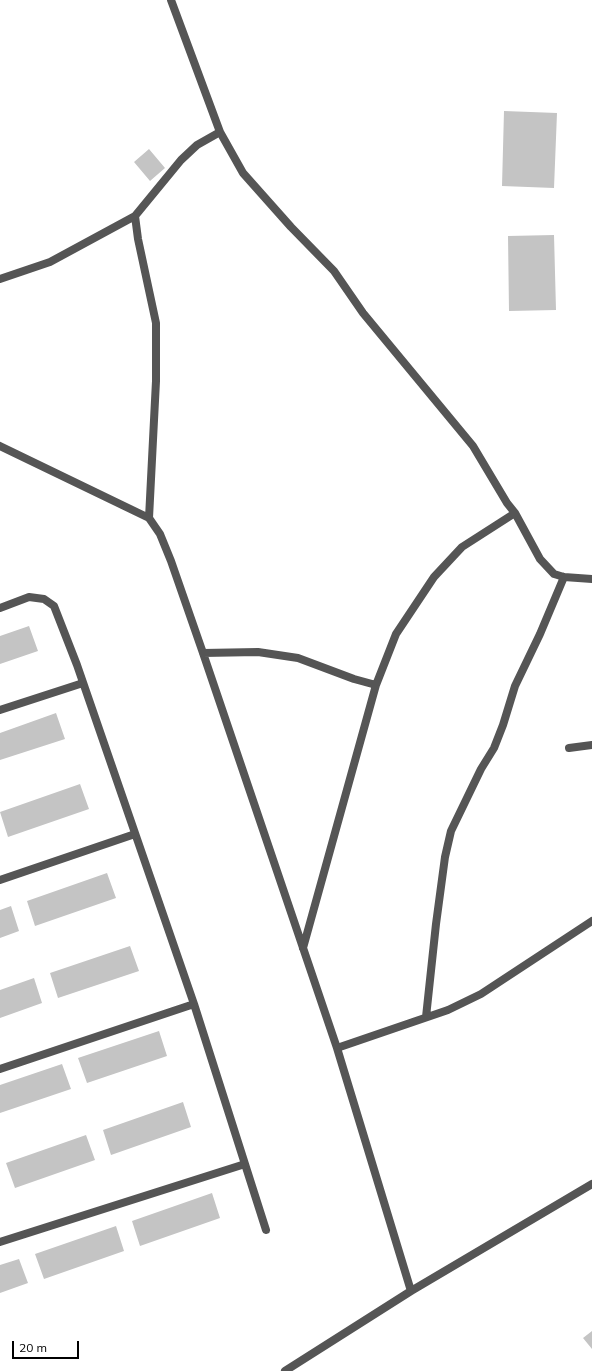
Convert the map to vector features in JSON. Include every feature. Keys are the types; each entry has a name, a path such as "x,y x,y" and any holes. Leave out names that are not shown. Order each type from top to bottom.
{"street":[{"path":"171,0 220,132 243,173 291,227 334,271 363,313 473,446 507,503 515,513 540,559 554,574 564,577 592,579"},
{"path":"0,279 50,262 135,216 181,160 197,145 220,132"},
{"path":"135,216 138,239 156,323 156,381 148,518"},
{"path":"0,446 148,518 160,534 204,653 337,1048 411,1292"},
{"path":"303,949 376,685 396,634 434,577 462,547 515,513"},
{"path":"426,1017 436,924 450,831 494,748 515,686 540,634 564,577"},
{"path":"0,608 29,597 44,599 54,606 83,683 194,1004 266,1230"},
{"path":"204,653 258,652 298,658 354,679 376,685"},
{"path":"0,710 83,683"},
{"path":"569,748 592,745"},
{"path":"0,880 135,834"},
{"path":"337,1048 448,1010 482,994 592,922"},
{"path":"0,1069 194,1004"},
{"path":"0,1242 245,1164"},
{"path":"285,1371 411,1292 592,1184"}],"building":[{"path":"504,111 557,113 554,188 502,186"},
{"path":"149,149 165,168 150,181 134,162"},
{"path":"554,235 556,310 509,311 508,236"},
{"path":"29,626 38,651 0,664 0,636"},
{"path":"56,713 65,739 0,760 0,733"},
{"path":"80,784 89,809 8,837 0,812"},
{"path":"107,873 116,898 35,926 27,901"},
{"path":"11,906 19,931 0,938 0,910"},
{"path":"130,946 139,971 58,998 50,973"},
{"path":"34,978 42,1003 0,1018 0,990"},
{"path":"159,1031 167,1056 87,1083 78,1058"},
{"path":"62,1064 71,1089 0,1113 0,1085"},
{"path":"183,1102 191,1127 111,1155 103,1130"},
{"path":"86,1135 95,1160 15,1188 6,1163"},
{"path":"212,1193 220,1218 140,1246 132,1221"},
{"path":"116,1226 124,1251 44,1279 35,1254"},
{"path":"19,1259 28,1283 0,1293 0,1265"},
{"path":"592,1331 592,1349 583,1338"}]}
